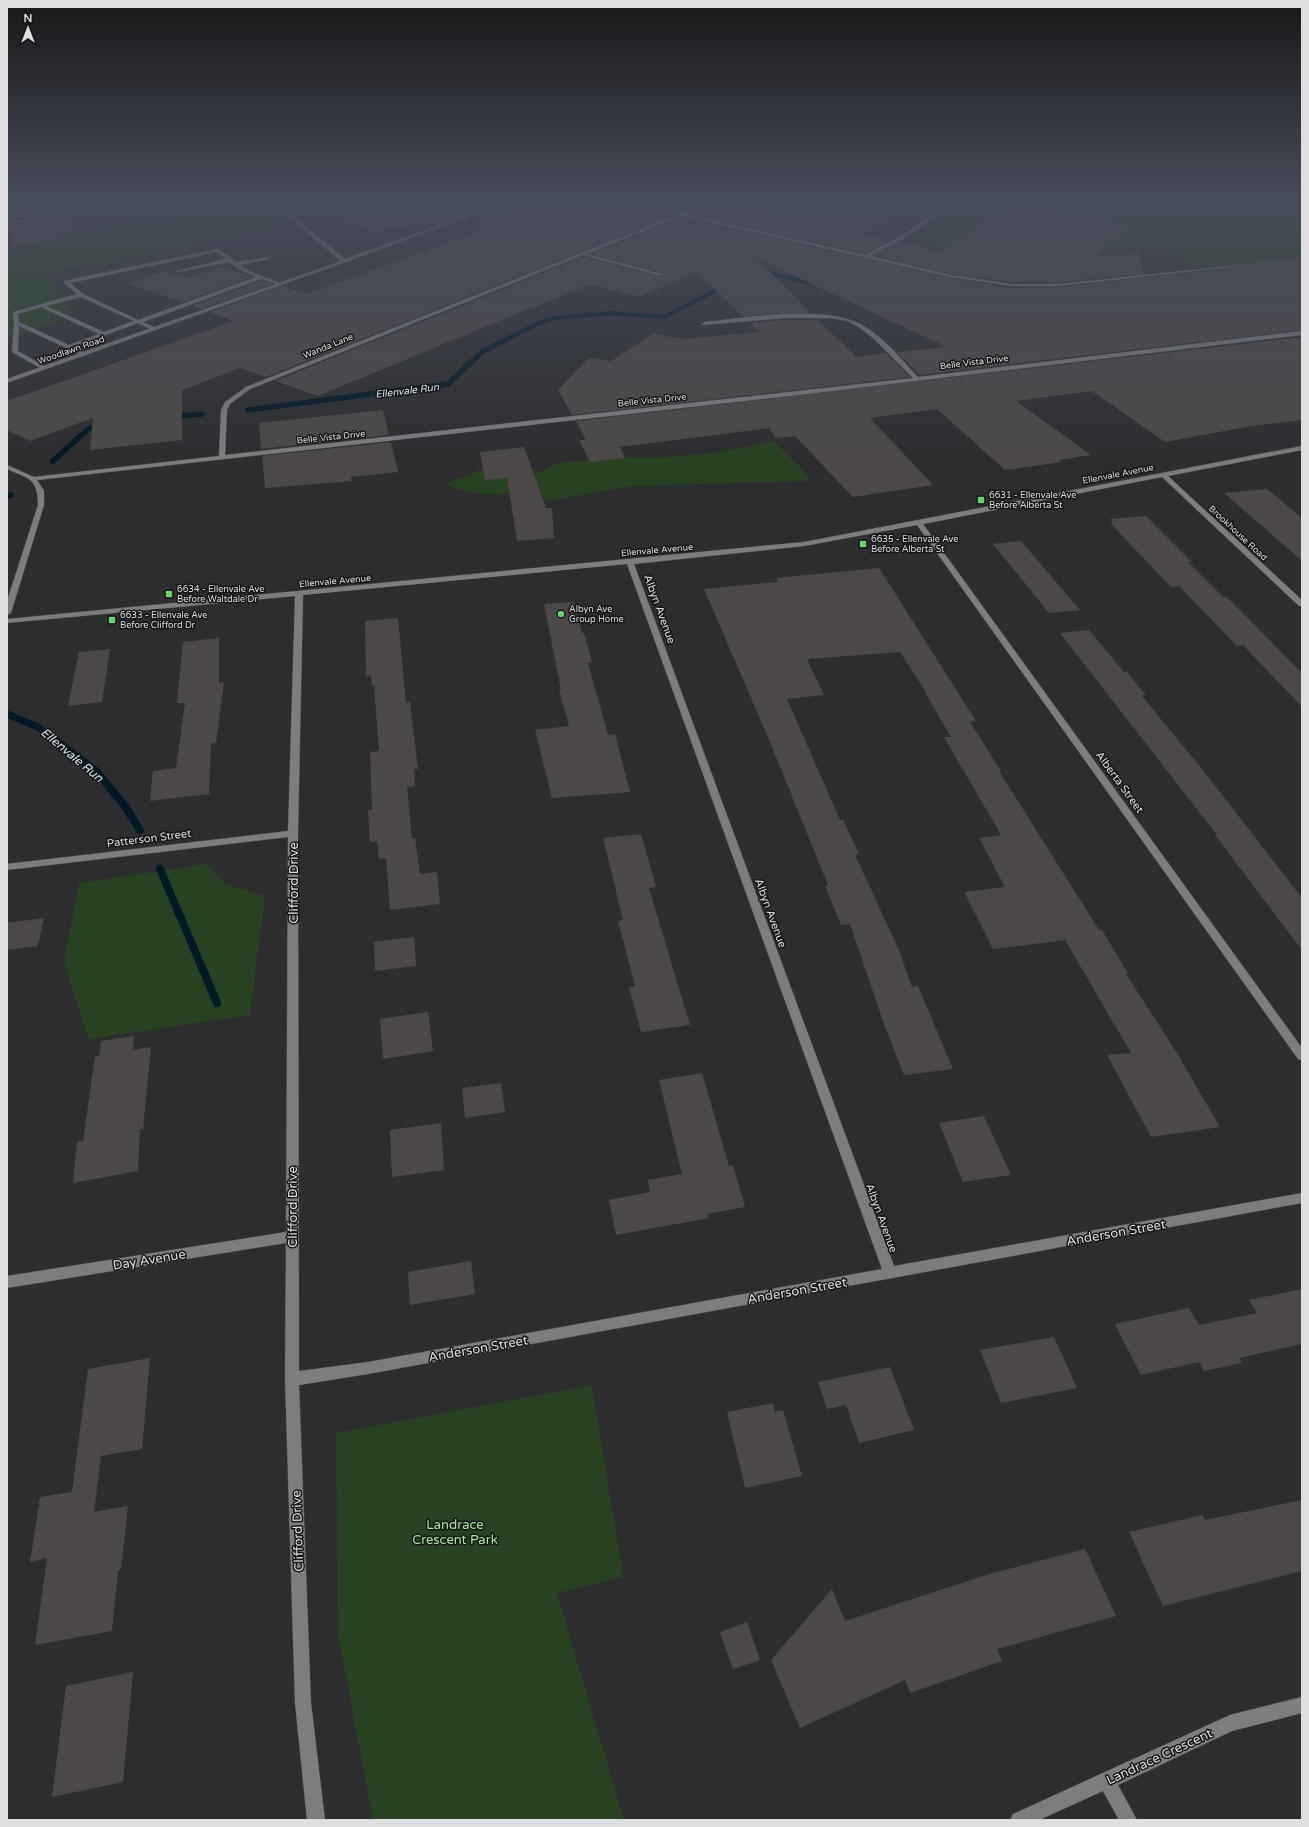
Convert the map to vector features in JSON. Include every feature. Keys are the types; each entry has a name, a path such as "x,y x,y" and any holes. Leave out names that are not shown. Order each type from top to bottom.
{"street":[{"path":"70,286 81,294 154,329"},
{"path":"68,347 236,286"},
{"name":"Woodlawn Road","path":"7,381 275,286"},
{"name":"Wanda Lane","path":"222,458 224,410 227,403 248,388 502,286"},
{"path":"44,368 15,352 17,323 15,313 81,294"},
{"path":"42,306 104,334"},
{"path":"705,324 815,315 838,317 860,325 916,378"},
{"path":"17,323 84,354"},
{"name":"Belle Vista Drive","path":"34,479 1302,333"},
{"name":"Ellenvale Avenue","path":"7,621 299,594 804,544 1302,448"},
{"path":"7,467 34,479 41,491 41,505 7,613"},
{"name":"Brookhouse Road","path":"1162,474 1302,604"},
{"name":"Alberta Street","path":"919,523 1302,1056"},
{"name":"Albyn Avenue","path":"630,562 890,1273"},
{"name":"Clifford Drive","path":"299,594 293,833 292,1379 303,1703 316,1820"},
{"name":"Patterson Street","path":"7,867 293,833"},
{"name":"Anderson Street","path":"292,1379 368,1368 1302,1198"},
{"name":"Day Avenue","path":"7,1282 292,1237"},
{"name":"Landrace Crescent","path":"1019,1820 1107,1781 1230,1723 1302,1705"},
{"path":"1107,1781 1128,1820"}],"green space":[{"path":"7,286 56,286 72,317 8,337 7,346"},
{"path":"1235,286 1302,286 1302,324"},
{"path":"773,441 801,468 810,481 632,486 548,501 501,494 469,493 444,484 492,466 539,472 558,463 617,458 658,458 721,452"},
{"path":"207,864 225,884 265,896 250,1015 89,1039 64,962 79,883"},
{"name":"Landrace Crescent Park","path":"592,1385 623,1577 557,1593 624,1820 373,1820 338,1634 336,1433"}],"building":[{"path":"136,286 226,286 182,302"},
{"path":"246,286 266,286 201,309 192,306"},
{"path":"281,286 306,294 328,286 493,286 266,377 240,368 182,390 182,440 90,450 93,418 30,441 7,430 7,401 234,321 210,312"},
{"path":"510,286 586,286 318,396 275,381"},
{"path":"599,286 663,286 639,297"},
{"path":"711,286 784,286 811,313 743,316"},
{"path":"817,286 1001,286 1011,288 1065,286 1302,286 1302,330 919,375 897,352 947,347"},
{"path":"786,320 818,320 857,357 886,353 910,377 572,415 558,390 589,358 611,361 653,334 683,339 760,332 750,323"},
{"path":"1302,337 1302,420 1252,426 1165,442 1092,391 1016,401 1091,455 1059,460 1062,462 1005,470 937,409 870,418 933,485 853,497 795,436 776,438 769,428 620,447 625,458 590,462 579,440 586,440 576,421"},
{"path":"383,410 389,435 261,449 259,423"},
{"path":"391,442 398,472 351,477 352,481 265,488 262,456"},
{"path":"524,447 546,508 552,508 554,538 517,541 507,478 485,480 480,452"},
{"path":"1267,489 1302,518 1302,561 1224,493"},
{"path":"1146,516 1192,562 1188,562 1224,598 1226,596 1302,673 1302,707 1243,645 1237,646 1179,586 1171,587 1110,523 1113,523 1110,519"},
{"path":"1021,541 1080,610 1049,613 993,544"},
{"path":"879,568 976,721 970,722 1001,771 999,771 1099,930 1102,930 1128,974 1126,974 1177,1053 1220,1127 1151,1137 1107,1055 1131,1053 1065,940 993,949 964,892 1005,887 979,838 1001,835 944,737 951,737 927,694 900,652 807,659 824,695 787,699 840,820 843,820 859,854 855,855 898,948 912,987 918,986 953,1069 904,1075 885,1027 850,924 841,925 825,886 828,885 770,742 704,589 778,582 776,578"},
{"path":"574,602 582,633 584,633 592,662 588,663 608,735 615,734 630,792 552,798 535,730 569,726 559,690 561,690 544,604"},
{"path":"398,618 406,703 410,702 418,769 414,769 415,786 407,787 412,839 415,838 420,874 437,872 440,904 390,910 386,858 379,859 377,841 370,842 368,810 372,810 370,752 379,751 374,686 372,686 371,675 366,676 365,621"},
{"path":"1089,630 1124,672 1127,672 1146,695 1141,695 1202,769 1302,898 1302,950 1215,835 1217,835 1060,633"},
{"path":"219,638 219,683 224,682 216,743 211,744 209,794 150,801 153,771 176,768 185,703 177,703 183,642"},
{"path":"110,649 102,702 68,706 79,652"},
{"path":"641,834 656,887 649,888 690,1025 641,1032 629,987 635,986 618,921 623,920 603,838"},
{"path":"44,918 38,946 7,950 7,923"},
{"path":"414,937 416,966 375,971 374,942"},
{"path":"428,1012 433,1051 383,1059 380,1019"},
{"path":"134,1036 133,1050 151,1047 143,1129 140,1129 138,1171 73,1183 77,1142 83,1141 95,1056 99,1056 101,1041"},
{"path":"702,1073 729,1166 733,1165 745,1207 707,1214 709,1218 616,1235 609,1200 650,1192 648,1180 682,1174 659,1080"},
{"path":"501,1083 505,1112 465,1118 462,1088"},
{"path":"984,1116 1011,1175 963,1182 939,1123"},
{"path":"441,1123 444,1170 392,1177 390,1130"},
{"path":"471,1261 475,1294 410,1305 408,1272"},
{"path":"1302,1289 1302,1344 1239,1358 1242,1363 1204,1371 1199,1362 1141,1375 1115,1324 1189,1308 1199,1325 1257,1313 1249,1300"},
{"path":"1054,1337 1077,1388 1001,1403 980,1350"},
{"path":"150,1358 142,1449 101,1456 94,1512 128,1506 121,1569 118,1570 112,1631 35,1645 47,1558 30,1562 40,1497 72,1492 88,1369"},
{"path":"890,1367 914,1430 859,1443 846,1405 827,1409 818,1382"},
{"path":"773,1403 775,1412 783,1410 802,1476 745,1488 727,1412"},
{"path":"1302,1500 1302,1571 1163,1606 1129,1532 1202,1515 1205,1520"},
{"path":"1085,1549 1116,1616 997,1649 1002,1661 910,1693 905,1680 800,1728 771,1660 832,1589 845,1621 989,1574"},
{"path":"747,1622 760,1660 733,1669 720,1632"},
{"path":"133,1672 123,1782 52,1797 66,1686"}],"waterway":[{"name":"Ellenvale Run","path":"505,340 537,324 555,318 611,313 664,317 724,286"},
{"name":"Ellenvale Run","path":"248,410 448,384 482,352 505,340"},
{"name":"Ellenvale Run","path":"170,417 202,414"},
{"name":"Ellenvale Run","path":"53,461 88,429 104,424"},
{"name":"Ellenvale Run","path":"7,496 11,495"},
{"name":"Ellenvale Run","path":"7,714 38,727 57,741"},
{"name":"Ellenvale Run","path":"55,740 97,772 124,805 140,830"},
{"name":"Ellenvale Run","path":"160,869 217,1003"}],"place":[{"name":"6631 - Ellenvale Ave Before Alberta St","path":"981,500"},
{"name":"6635 - Ellenvale Ave Before Alberta St","path":"863,544"},
{"name":"6634 - Ellenvale Ave Before Waltdale Dr","path":"169,594"},
{"name":"Albyn Ave Group Home","path":"561,614"},
{"name":"6633 - Ellenvale Ave Before Clifford Dr","path":"112,620"}]}
